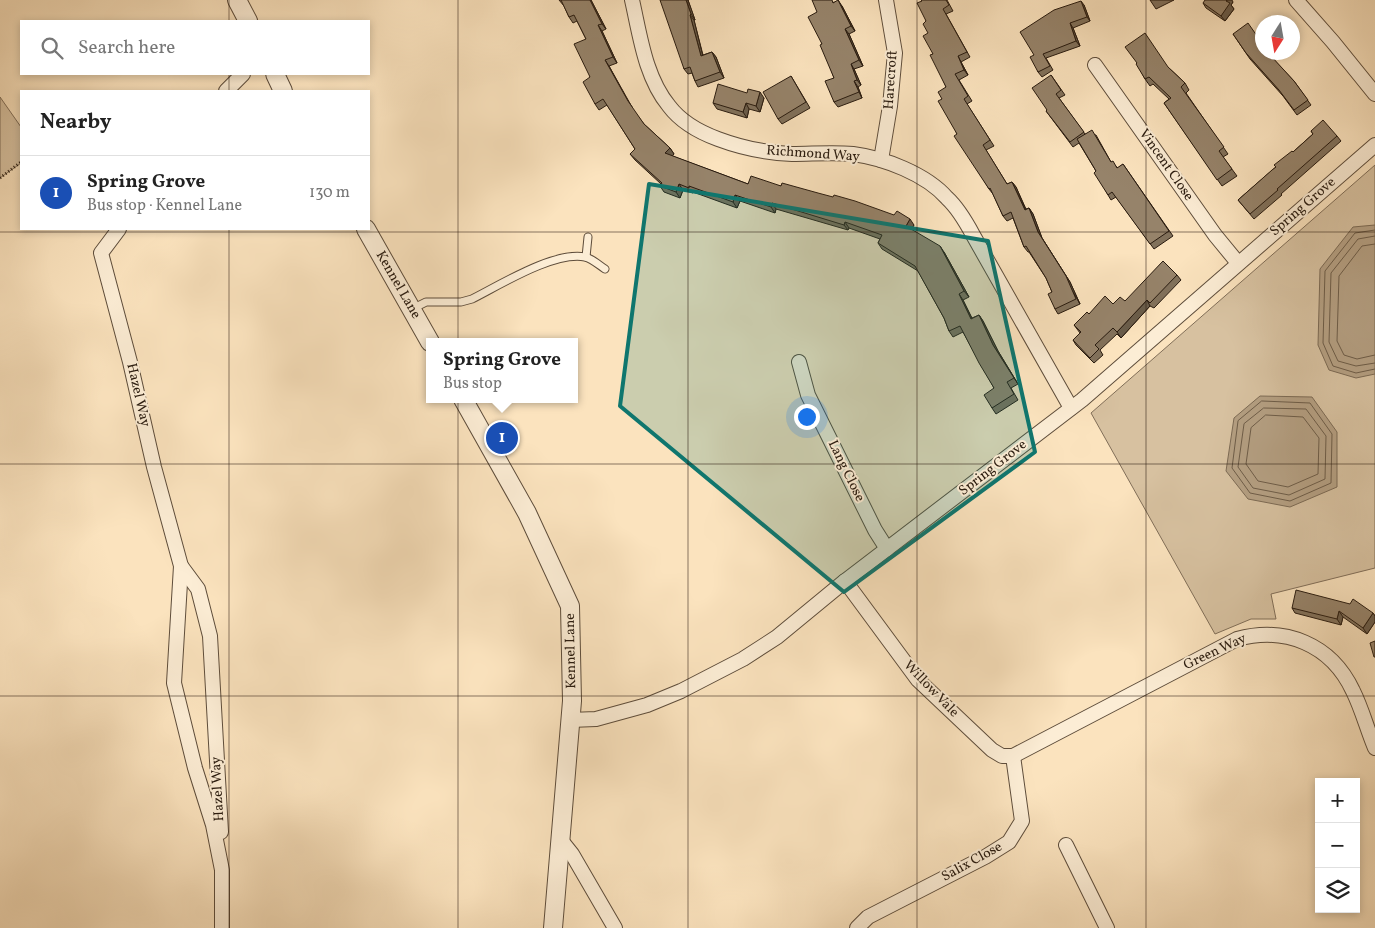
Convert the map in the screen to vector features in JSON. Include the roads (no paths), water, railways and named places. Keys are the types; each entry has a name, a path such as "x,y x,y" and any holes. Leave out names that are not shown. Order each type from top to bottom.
{"street":[{"path":"237,0 247,20"},
{"name":"Richmond Way","path":"632,0 649,69 657,88 669,106 684,122 707,135 731,144 762,151 792,154 853,154 881,160 929,183 947,197 962,216 1071,408"},
{"name":"Harecroft","path":"881,160 890,106 895,52 886,0"},
{"path":"1296,0 1375,94"},
{"name":"Vincent Close","path":"1095,65 1215,235 1238,263"},
{"path":"227,90 242,75"},
{"path":"275,75 283,90"},
{"name":"Spring Grove","path":"570,720 596,719 647,705 681,691 744,659 777,637 845,581 1071,408 1124,365 1238,263 1375,145"},
{"name":"Hazel Way","path":"118,230 101,252 130,362 154,467 181,566 174,683 195,768 213,825 222,870"},
{"name":"Kennel Lane","path":"367,230 428,338"},
{"name":"Lang Close","path":"799,362 808,395 876,530 888,549"},
{"name":"Kennel Lane","path":"465,403 527,512 570,606 572,702 553,928"},
{"name":"Hazel Way","path":"181,566 198,589 210,636 222,870 222,928"},
{"name":"Willow Vale","path":"845,581 918,680 992,750 1002,756 1013,756"},
{"name":"Green Way","path":"1013,756 1230,642 1255,634 1292,637 1311,645 1335,665 1353,691 1375,748"},
{"name":"Salix Close","path":"857,928 868,917 985,857 1010,842 1022,820 1013,756"},
{"path":"560,839 572,854 613,927"},
{"path":"1066,846 1107,928"}],"lane":[{"path":"586,257 588,237"},
{"path":"412,309 426,302 461,302 472,299 551,260 574,256 586,257 605,269"}],"water":[{"path":"1375,225 1375,374 1356,378 1329,370 1318,345 1320,269 1353,227"},
{"path":"1260,396 1312,397 1337,432 1337,487 1290,507 1248,499 1226,471 1234,418"}],"place":[{"name":"Spring Grove","path":"502,438"}]}
